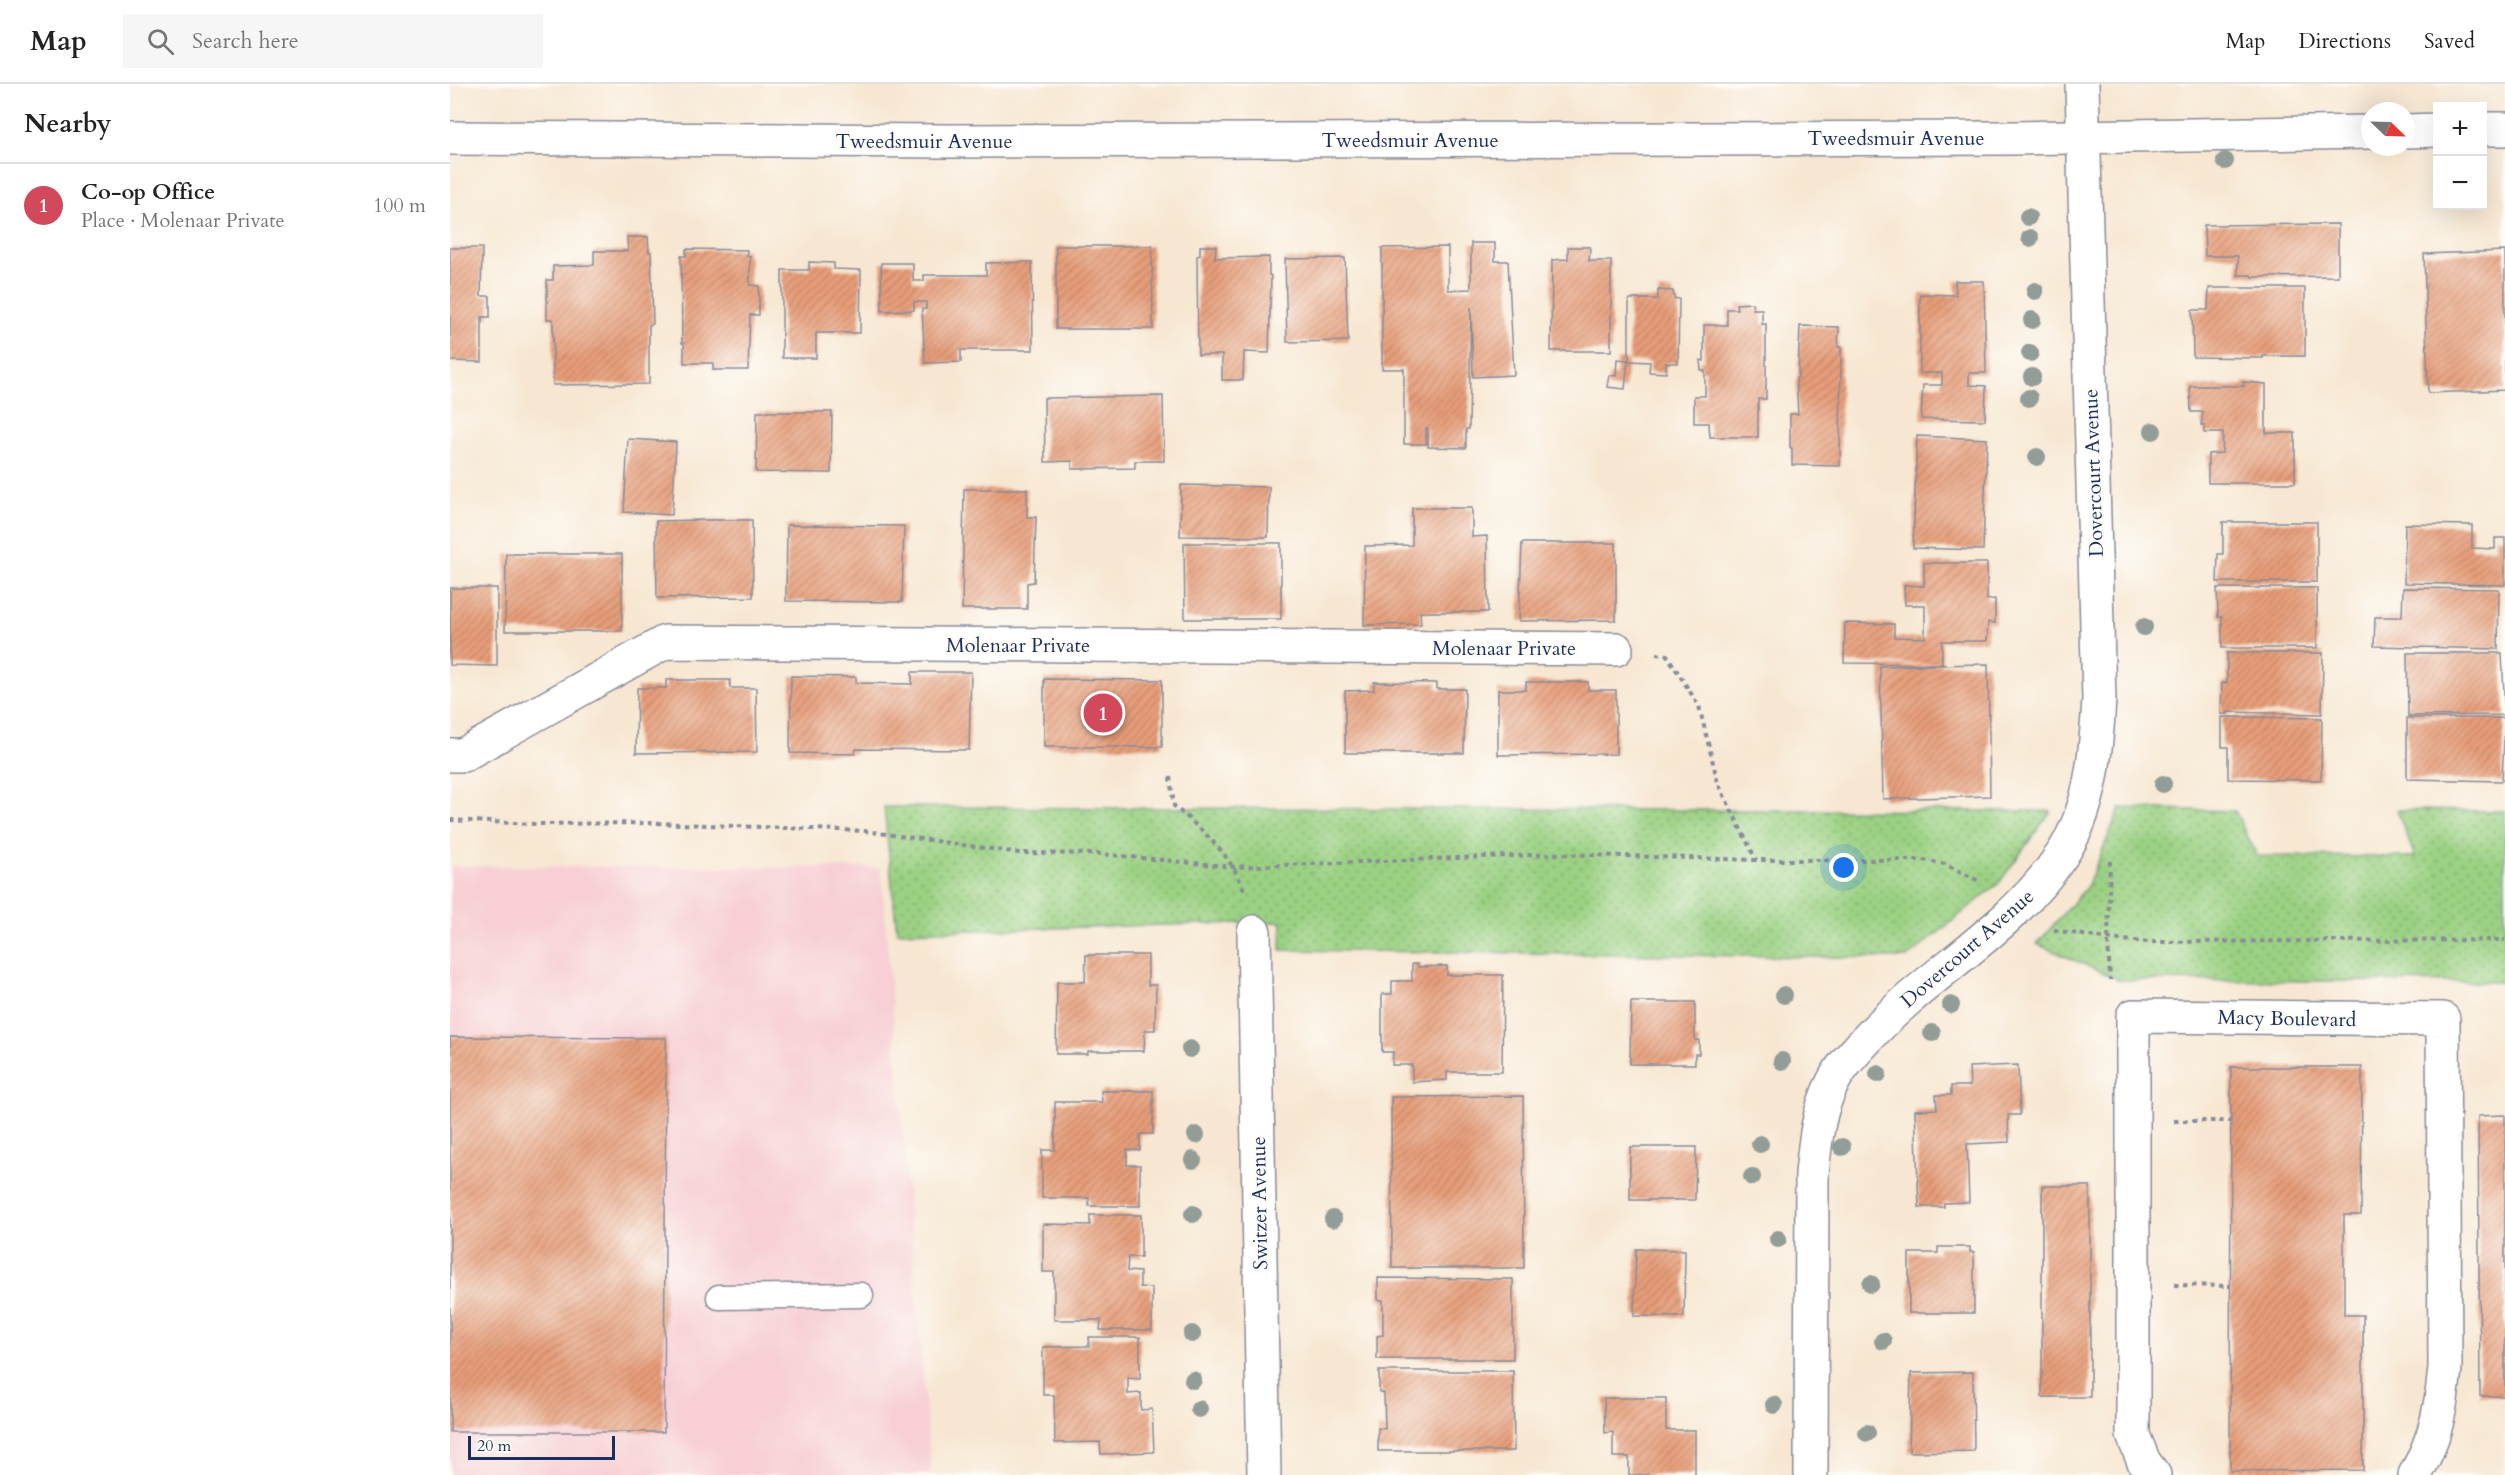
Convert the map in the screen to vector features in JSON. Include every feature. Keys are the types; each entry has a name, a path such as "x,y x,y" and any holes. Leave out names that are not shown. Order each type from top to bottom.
{"street":[{"name":"Dovercourt Avenue","path":"1810,1475 1812,1174 1821,1110 1833,1080 1882,1021 2018,907 2040,885 2062,854 2079,822 2095,760 2099,699 2082,84"},
{"path":"2487,129 2505,129"},
{"path":"2415,131 2433,130"},
{"name":"Tweedsmuir Avenue","path":"450,138 947,141 2083,137 2361,132"},
{"name":"Molenaar Private","path":"450,755 463,755 665,642 1616,649"},
{"name":"Switzer Avenue","path":"1254,932 1264,1475"},
{"path":"2133,1016 2133,1435 2144,1462 2154,1475"},
{"name":"Macy Boulevard","path":"2133,1016 2444,1019 2445,1368 2441,1409 2427,1454 2415,1475"}],"lane":[{"path":"719,1297 861,1294"}],"path":[{"path":"1616,649 1667,655 1699,706 1718,783 1756,860"},
{"path":"1170,777 1174,806 1214,841 1233,867 1244,889 1254,932"},
{"path":"450,820 534,824 654,822 865,831 1019,852 1101,854 1233,867 1558,854 1756,860 1923,860 1945,864 1975,878 2048,929 2108,939 2149,942 2505,940"},
{"path":"2109,854 2108,939 2112,996 2133,1016"},
{"path":"2134,1122 2230,1121"},
{"path":"2134,1285 2230,1286"}],"shaded area":[{"path":"450,866 881,868 931,1475 450,1475"}],"green space":[{"path":"884,807 2051,811 1999,883 1907,958 1281,950 1282,922 897,932"},
{"path":"2120,808 2235,811 2257,856 2415,857 2397,810 2505,811 2505,982 2120,980 2037,944 2088,885"}],"building":[{"path":"2338,224 2338,276 2252,277 2251,275 2238,275 2238,256 2205,256 2204,225"},
{"path":"627,237 648,237 649,252 651,252 653,324 649,325 649,384 553,385 553,319 547,319 547,280 553,280 553,266 594,265 594,251 628,251"},
{"path":"1471,243 1495,243 1495,261 1508,261 1514,375 1473,377 1471,307 1469,429 1466,429 1466,448 1428,447 1428,428 1426,428 1426,444 1404,444 1404,369 1382,369 1382,248 1448,247 1448,290 1471,289"},
{"path":"1056,246 1152,246 1153,329 1056,329"},
{"path":"1200,246 1216,246 1215,258 1269,257 1269,275 1271,276 1269,353 1244,352 1243,380 1222,380 1222,355 1198,355 1197,256 1200,255"},
{"path":"1568,247 1590,247 1589,261 1611,261 1611,351 1551,351 1552,260 1568,259"},
{"path":"450,248 482,248 481,296 490,296 490,317 482,317 482,362 450,361"},
{"path":"686,249 747,250 747,256 750,256 750,285 759,286 759,315 750,315 748,370 713,370 713,363 684,363 681,256 686,256"},
{"path":"2505,251 2505,390 2428,393 2424,254"},
{"path":"1345,258 1348,341 1287,342 1285,259"},
{"path":"809,262 834,263 834,269 861,270 860,333 816,333 816,358 782,358 782,270 809,270"},
{"path":"1032,262 1033,350 961,350 961,362 925,363 922,309 926,309 926,302 914,302 914,310 882,311 881,263 913,263 913,281 924,281 924,275 986,275 986,263"},
{"path":"1955,281 1984,281 1986,373 1969,373 1969,385 1986,386 1985,420 1921,419 1923,385 1942,385 1942,373 1920,373 1920,294 1956,295"},
{"path":"2209,288 2305,288 2305,356 2193,357 2192,310 2208,310"},
{"path":"1658,290 1673,291 1674,298 1679,299 1678,363 1666,363 1666,373 1649,372 1650,362 1629,361 1629,299 1658,299"},
{"path":"1752,303 1753,309 1762,309 1762,324 1766,324 1766,399 1758,399 1758,437 1710,437 1709,423 1694,423 1694,396 1705,396 1705,371 1701,370 1700,360 1704,361 1704,325 1727,325 1727,309 1737,309 1736,304"},
{"path":"1800,326 1839,327 1838,347 1841,347 1840,466 1792,465 1790,414 1798,414 1796,378 1798,377"},
{"path":"1617,359 1628,360 1625,389 1607,387 1609,375 1616,376"},
{"path":"2243,382 2266,384 2266,433 2295,433 2295,483 2208,483 2208,454 2222,453 2223,433 2204,433 2204,425 2201,425 2203,412 2191,412 2190,386 2244,386"},
{"path":"1163,396 1164,461 1135,461 1135,468 1072,469 1072,461 1045,462 1044,398"},
{"path":"757,412 832,412 831,473 756,472"},
{"path":"1917,436 1987,439 1983,550 1913,548"},
{"path":"628,439 676,442 672,515 624,512"},
{"path":"1181,485 1269,487 1268,537 1180,536"},
{"path":"964,489 1027,489 1027,517 1036,517 1034,582 1027,583 1027,609 962,609"},
{"path":"1412,508 1472,508 1472,537 1487,536 1488,612 1420,612 1421,624 1364,625 1365,546 1412,545"},
{"path":"752,520 753,597 657,598 656,521"},
{"path":"2223,522 2317,522 2317,582 2217,582 2218,554 2223,554"},
{"path":"2405,524 2472,525 2472,548 2495,549 2495,538 2505,538 2505,585 2404,583"},
{"path":"787,525 904,526 902,602 786,601"},
{"path":"1184,543 1281,543 1281,619 1185,619"},
{"path":"1522,543 1616,543 1616,620 1519,621"},
{"path":"506,554 622,554 622,631 505,631"},
{"path":"1924,563 1987,563 1987,600 1995,599 1995,623 1988,622 1987,641 1942,641 1942,664 1844,663 1845,623 1894,624 1894,637 1925,638 1925,605 1905,605 1904,585 1924,586"},
{"path":"450,588 497,588 497,666 450,665"},
{"path":"2217,588 2317,588 2317,648 2222,648 2222,617 2218,617"},
{"path":"2403,588 2499,589 2498,649 2374,646 2375,617 2402,617"},
{"path":"2227,653 2323,653 2322,714 2228,712 2228,714 2221,714 2222,683 2227,683"},
{"path":"2407,653 2502,653 2505,715 2408,716"},
{"path":"1988,664 1990,796 1883,799 1880,666"},
{"path":"912,672 971,672 969,750 856,749 855,754 790,753 791,676 856,677 856,683 912,684"},
{"path":"1044,679 1162,680 1162,747 1044,747"},
{"path":"666,680 730,680 730,688 756,688 757,752 636,753 637,688 666,688"},
{"path":"1374,682 1437,683 1437,689 1465,689 1464,753 1345,753 1345,691 1374,690"},
{"path":"1526,682 1588,682 1588,690 1616,690 1616,754 1498,755 1498,690 1526,690"},
{"path":"2222,717 2322,718 2321,780 2228,779 2228,747 2222,747"},
{"path":"2407,718 2505,718 2502,781 2407,779"},
{"path":"1086,955 1148,955 1148,985 1156,985 1155,1030 1145,1030 1144,1051 1088,1051 1088,1054 1056,1054 1057,982 1085,982"},
{"path":"1412,964 1418,964 1418,967 1447,966 1447,975 1503,975 1502,1072 1447,1072 1447,1080 1412,1082 1412,1065 1392,1065 1393,1052 1382,1052 1382,994 1392,994 1392,981 1412,981"},
{"path":"1631,1002 1695,1002 1695,1040 1699,1040 1699,1054 1695,1054 1695,1064 1630,1064"},
{"path":"450,1037 666,1038 664,1432 450,1432"},
{"path":"2018,1065 2020,1115 2008,1115 2009,1142 1967,1144 1969,1202 1944,1203 1944,1207 1919,1207 1915,1110 1937,1109 1936,1095 1951,1095 1951,1086 1970,1086 1969,1067"},
{"path":"2231,1067 2362,1067 2361,1215 2344,1215 2344,1315 2363,1315 2363,1470 2230,1471"},
{"path":"1101,1091 1153,1091 1153,1134 1140,1134 1140,1150 1127,1150 1127,1165 1140,1165 1140,1206 1089,1206 1089,1198 1042,1198 1042,1150 1055,1150 1055,1102 1102,1102"},
{"path":"1523,1096 1524,1268 1392,1268 1391,1097"},
{"path":"2505,1115 2505,1396 2480,1396 2478,1116"},
{"path":"1630,1147 1696,1147 1695,1200 1630,1200"},
{"path":"2042,1186 2090,1186 2090,1397 2042,1397"},
{"path":"1090,1215 1141,1215 1141,1257 1128,1257 1127,1271 1140,1272 1140,1287 1152,1288 1152,1330 1100,1330 1101,1320 1054,1320 1054,1272 1043,1272 1043,1224 1090,1225"},
{"path":"1938,1247 1970,1247 1970,1252 1974,1252 1974,1313 1909,1313 1909,1253 1938,1253"},
{"path":"1636,1249 1685,1250 1684,1317 1634,1316"},
{"path":"1378,1278 1513,1279 1513,1359 1377,1359 1377,1336 1383,1335 1383,1300 1378,1300"},
{"path":"1089,1337 1140,1337 1140,1379 1128,1378 1128,1394 1141,1393 1141,1410 1152,1409 1154,1452 1101,1454 1100,1442 1055,1443 1054,1395 1043,1395 1043,1347 1089,1346"},
{"path":"1379,1371 1513,1371 1514,1451 1378,1451 1378,1428 1385,1429 1384,1393 1379,1392"},
{"path":"1973,1372 1974,1451 1909,1452 1911,1373"},
{"path":"1604,1398 1666,1398 1666,1430 1695,1430 1695,1475 1629,1475 1629,1457 1613,1457 1613,1432 1605,1433"}],"place":[{"name":"Co-op Office","path":"1103,713"}]}
